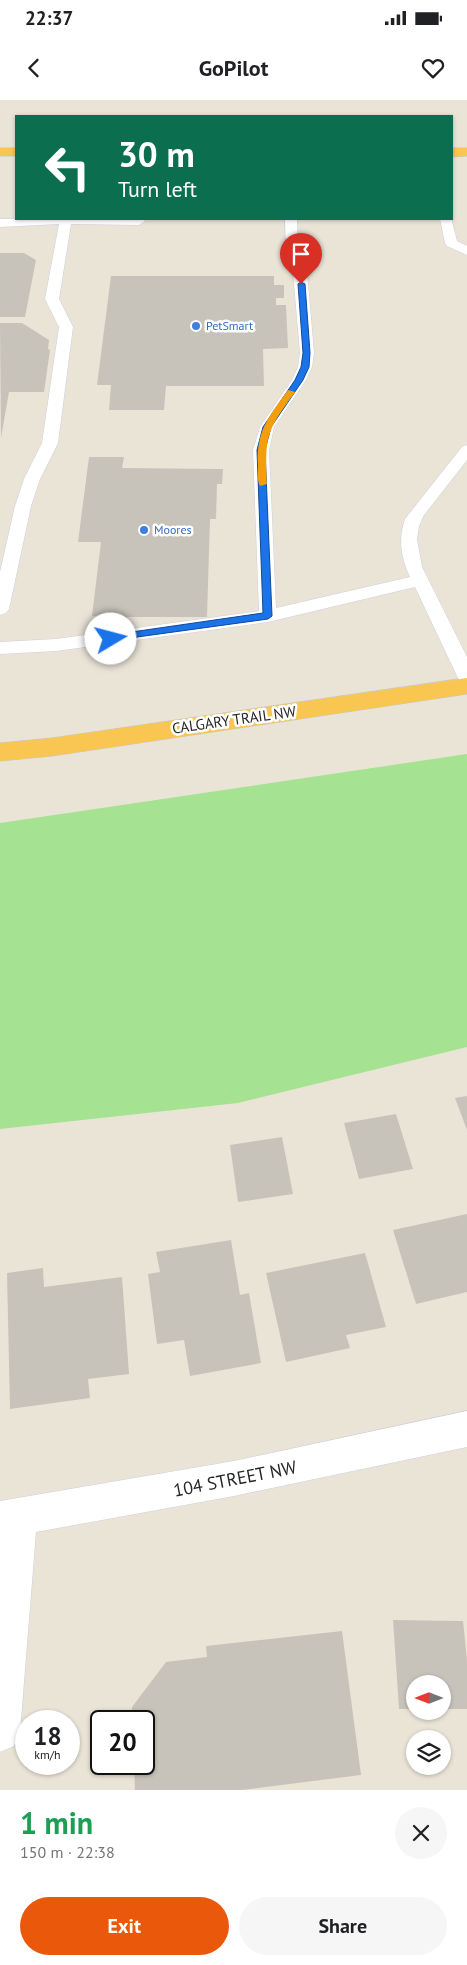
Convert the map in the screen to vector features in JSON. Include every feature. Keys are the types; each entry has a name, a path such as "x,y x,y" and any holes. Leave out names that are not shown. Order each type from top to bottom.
{"highway":[{"path":"0,152 15,152"},
{"path":"453,152 467,152"},
{"name":"CALGARY TRAIL NW","path":"0,752 52,747 467,686"}],"street":[{"name":"104 STREET NW","path":"10,1517 166,1492 326,1462 467,1429"},
{"path":"0,1732 10,1517"}],"lane":[{"path":"0,223 66,220 139,221"},
{"path":"0,609 22,506 32,479 50,443 66,327 52,299 66,220"},
{"path":"268,616 261,450 267,427 299,380 305,367 307,353 300,272 292,250 291,220"},
{"path":"446,220 451,243 467,251"},
{"path":"467,450 460,467 411,521 408,536 410,556 467,678"},
{"path":"0,648 74,643 268,616 420,580"}],"green space":[{"path":"467,754 467,1047 238,1103 0,1129 0,823"}],"building":[{"path":"0,253 24,253 36,260 25,317 0,317"},
{"name":"PetSmart","path":"111,276 274,276 274,285 284,285 284,298 276,298 276,305 286,305 288,348 263,349 264,386 166,386 164,410 109,410 111,385 97,385"},
{"path":"0,323 22,323 49,340 48,349 50,350 44,392 9,392 1,438"},
{"name":"Moores","path":"89,457 124,457 122,468 223,469 222,484 217,484 216,519 210,519 207,617 127,617 127,619 103,619 103,616 92,616 101,542 78,542"},
{"path":"467,1096 467,1130 455,1098"},
{"path":"396,1114 413,1169 359,1179 344,1123"},
{"path":"282,1137 293,1194 238,1202 230,1145"},
{"path":"467,1214 467,1292 416,1304 393,1230"},
{"path":"231,1240 240,1295 249,1293 261,1363 190,1376 184,1340 157,1344 148,1274 160,1272 156,1252"},
{"path":"365,1253 386,1327 346,1335 350,1348 286,1362 266,1273"},
{"path":"43,1268 44,1287 122,1277 129,1374 88,1379 90,1398 10,1409 7,1273"},
{"path":"393,1620 463,1621 467,1660 467,1709 451,1709 451,1675 406,1675 406,1709 399,1709"},
{"path":"342,1631 361,1775 241,1790 135,1790 134,1775 155,1775 155,1710 132,1710 132,1707 166,1662 207,1657 206,1646"}],"slow traffic":[{"path":"262,484 261,450 265,431 291,392"}],"place":[{"name":"PetSmart","path":"196,326"},
{"name":"Moores","path":"144,530"}],"route":[{"path":"111,639 268,616 261,450 267,427 299,380 305,367 307,353 301,284"}]}
